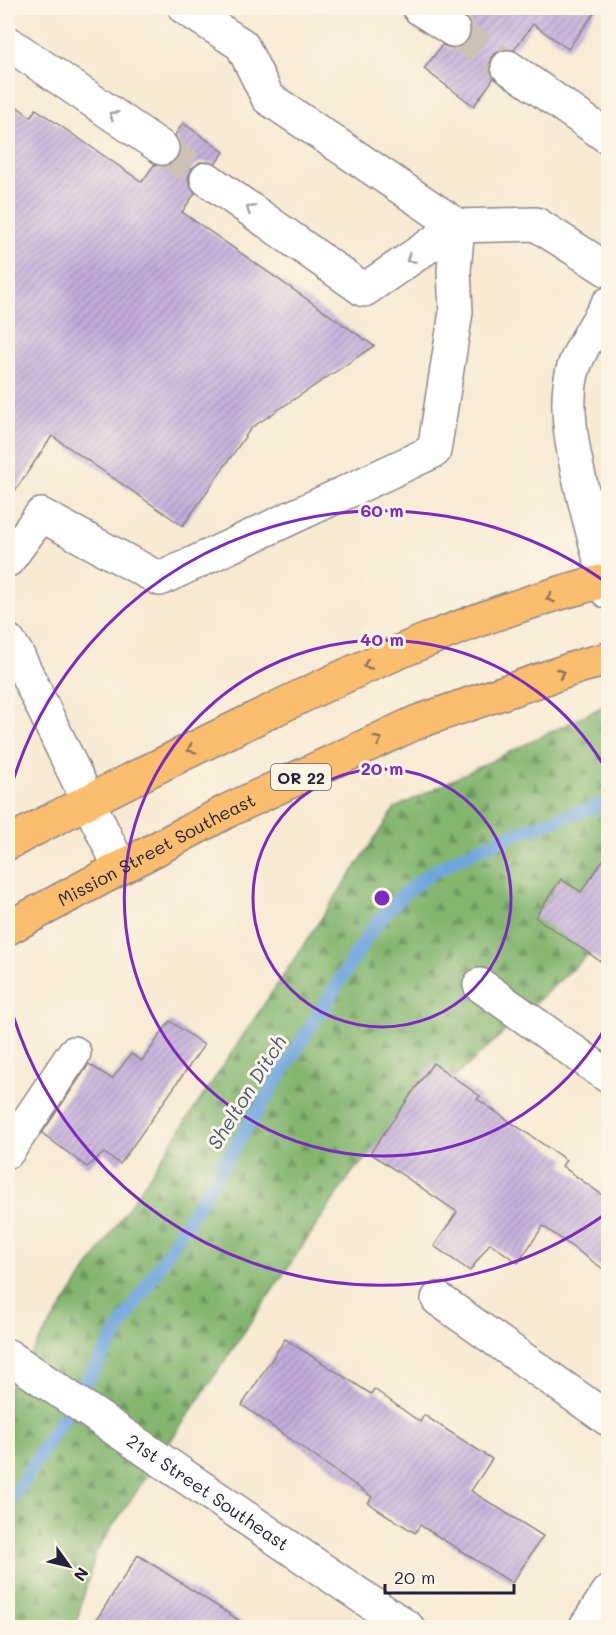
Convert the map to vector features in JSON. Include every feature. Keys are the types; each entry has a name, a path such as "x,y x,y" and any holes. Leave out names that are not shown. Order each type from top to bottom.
{"highway":[{"path":"8,843 88,800 335,679 414,645 504,612 608,584"},
{"name":"Mission Street Southeast","path":"8,928 229,810 417,722 581,666 609,659"}],"street":[{"path":"185,8 242,45 268,98 458,226"},
{"path":"419,8 453,30"},
{"path":"8,43 162,148"},
{"path":"508,67 609,137"},
{"path":"207,179 364,290 458,226 536,224 609,270"},
{"path":"8,560 41,515 160,579 434,451 456,312 454,270 458,226"},
{"path":"608,584 569,431 568,400 574,365 609,304"},
{"path":"8,641 17,654 120,867"},
{"path":"480,985 609,1076"},
{"path":"8,1151 74,1053"},
{"path":"438,1299 609,1419"},
{"name":"21st Street Southeast","path":"8,1356 408,1628"},
{"path":"585,1628 609,1593"}],"green space":[{"path":"608,704 608,936 353,1171 96,1551 75,1627 8,1628 8,1388 395,808"}],"building":[{"path":"469,8 598,8 568,49 533,24 514,50 500,50 493,56 489,65 494,78 474,106 424,69 442,45 453,49 468,41 472,30 464,15"},
{"path":"8,100 31,117 36,109 142,182 154,165 170,165 177,159 181,149 175,135 183,123 224,152 216,163 200,162 191,169 188,178 195,193 182,212 374,346 251,428 183,526 52,436 8,501"},
{"path":"609,851 609,967 535,917 561,879 581,892"},
{"path":"170,1021 204,1045 120,1164 104,1153 87,1167 42,1133 89,1064 112,1079 131,1054 142,1061"},
{"path":"433,1063 480,1096 477,1099 566,1160 562,1166 609,1200 609,1273 543,1226 518,1263 490,1243 470,1271 434,1246 457,1212 370,1153"},
{"path":"285,1339 371,1394 374,1389 420,1422 424,1415 492,1459 471,1491 543,1536 512,1583 420,1525 415,1533 368,1503 372,1497 242,1405"},
{"path":"138,1555 251,1628 91,1628"}],"waterway":[{"name":"Shelton Ditch","path":"8,1505 382,917 411,888 453,861 505,838 608,803"}],"tunnel":[{"path":"453,30 508,67"},
{"path":"162,148 207,179"}]}
